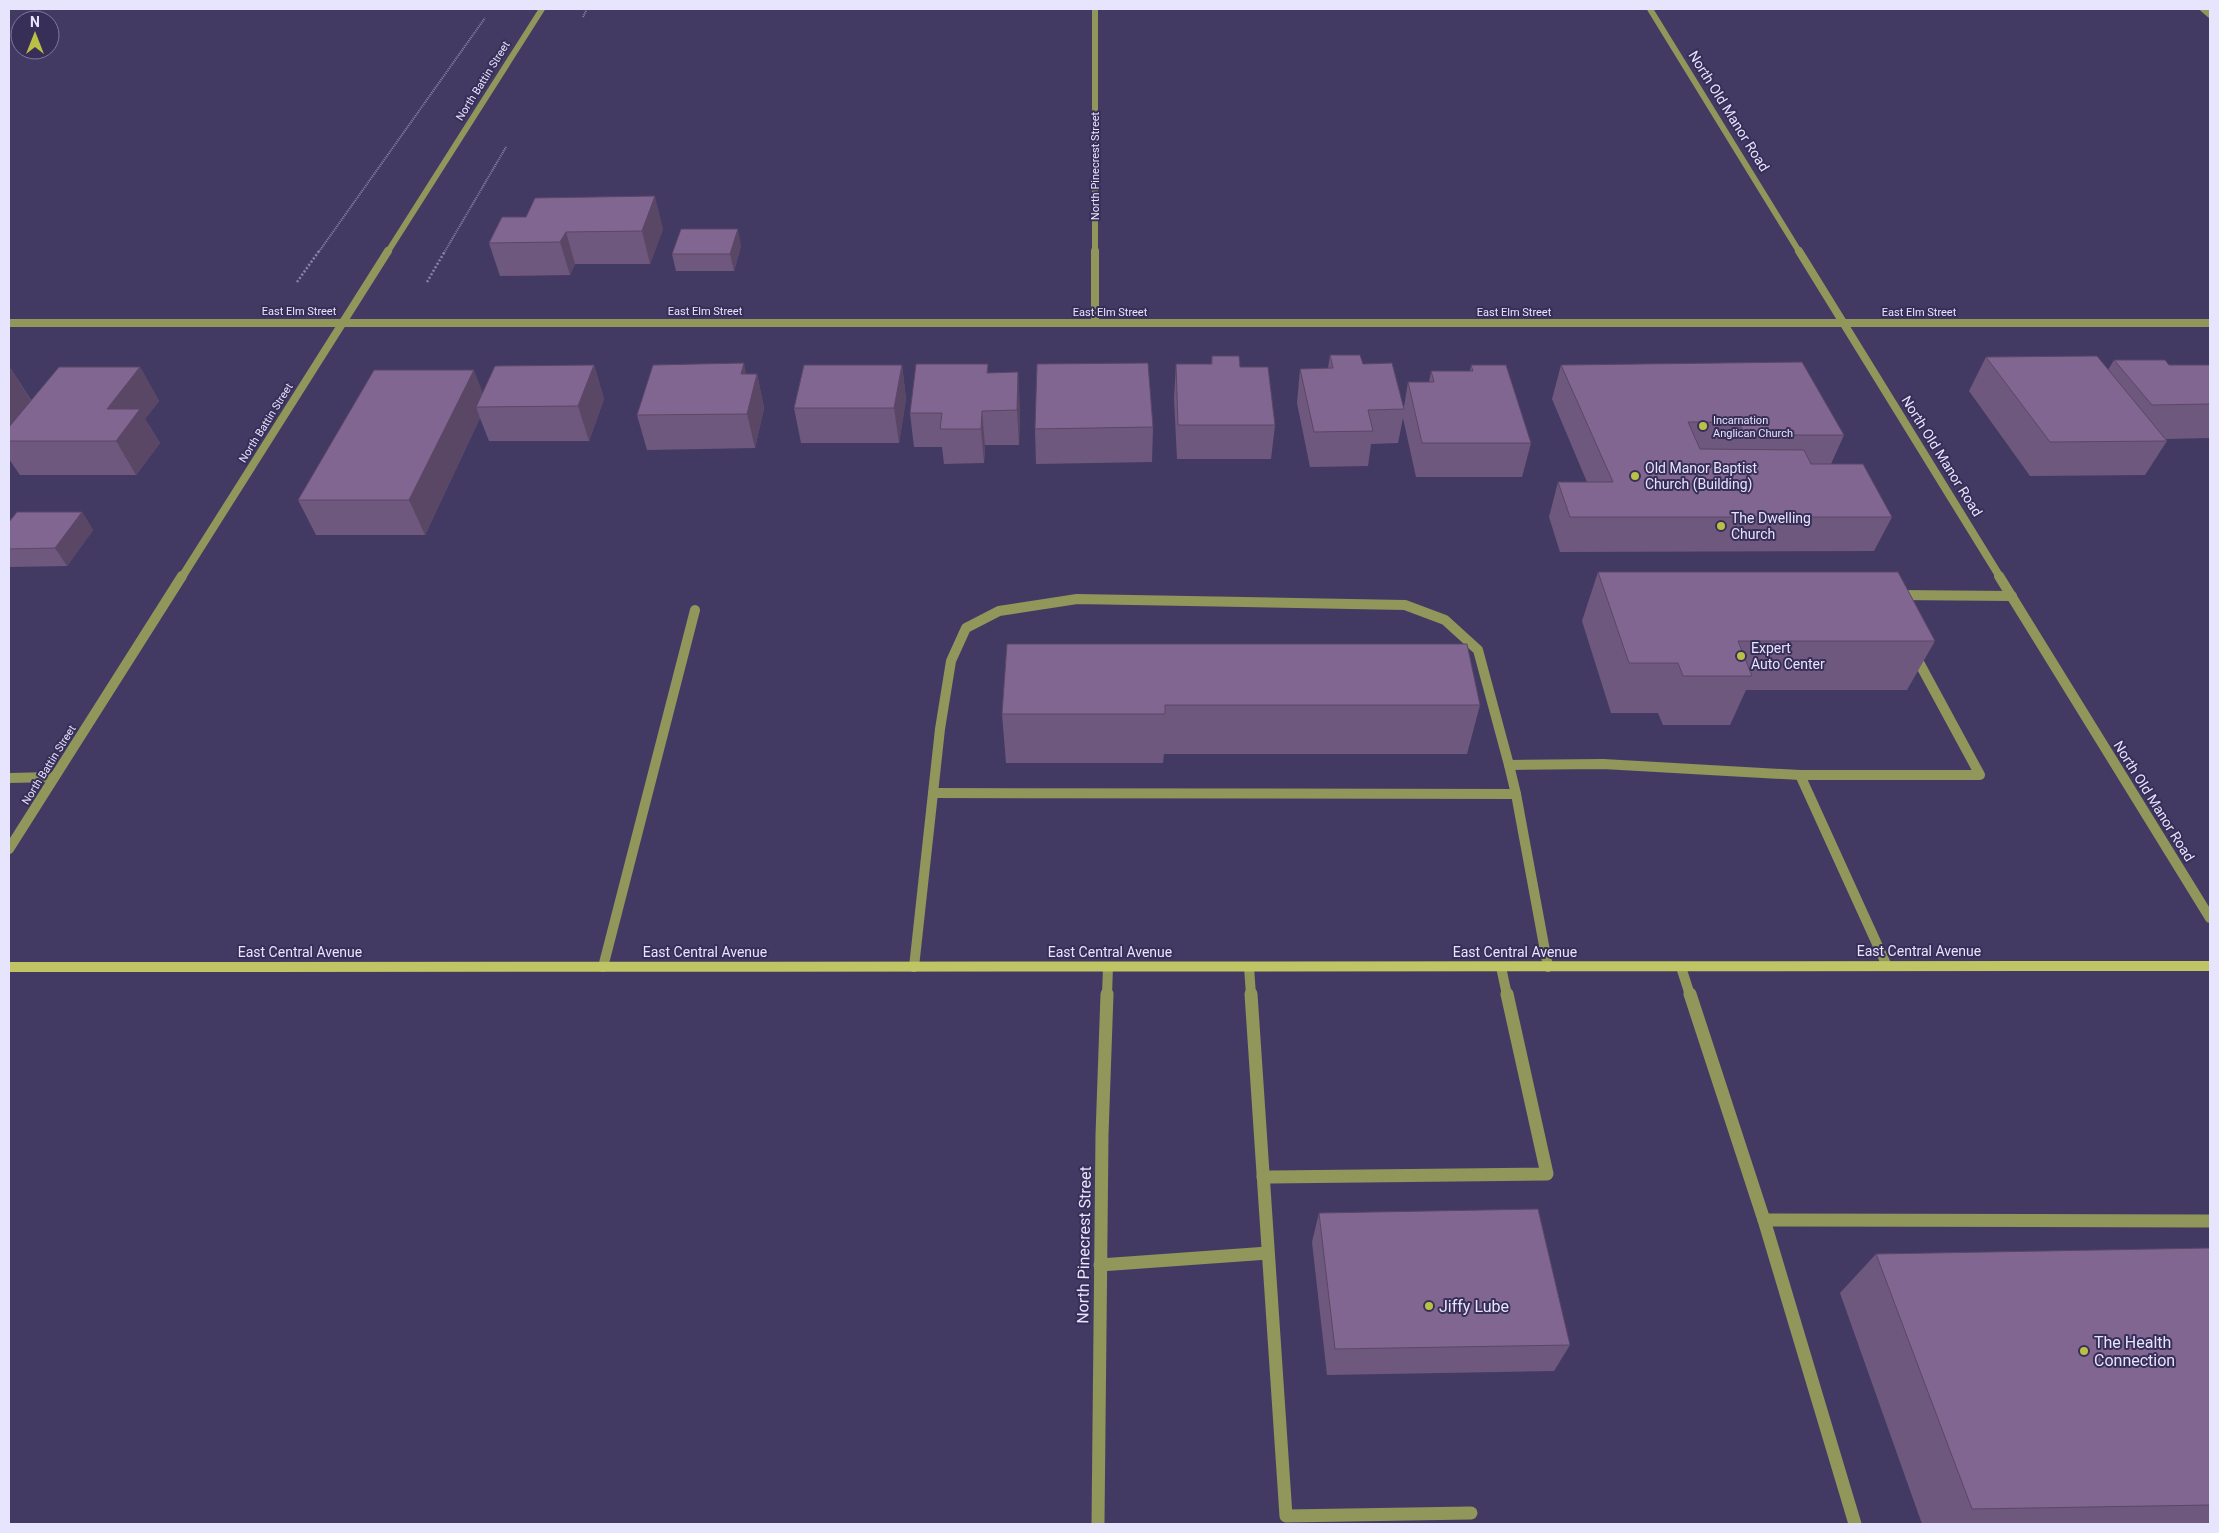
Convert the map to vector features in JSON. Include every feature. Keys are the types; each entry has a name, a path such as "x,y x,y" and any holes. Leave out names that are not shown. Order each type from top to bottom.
{"main road":[{"name":"East Central Avenue","path":"9,967 2210,966"}],"street":[{"name":"North Battin Street","path":"9,849 542,9"},
{"name":"North Pinecrest Street","path":"1095,9 1095,323"},
{"name":"North Old Manor Road","path":"1650,9 2210,918"},
{"path":"2202,9 2210,15"},
{"name":"East Elm Street","path":"9,323 2210,323"},
{"path":"1891,595 2012,596"},
{"path":"914,967 940,729 951,661 966,628 999,612 1077,599 1405,605 1445,620 1478,650 1516,794 1548,967"},
{"path":"603,967 695,610"},
{"path":"1509,765 1603,764 1800,775 1980,775 1910,646"},
{"path":"1800,775 1886,966"},
{"path":"9,778 54,777"},
{"path":"933,793 1516,794"},
{"name":"North Pinecrest Street","path":"1098,1524 1100,1264 1108,967"},
{"path":"1249,967 1286,1516 1471,1513"},
{"path":"1263,1177 1547,1174 1501,967"},
{"path":"1681,967 1764,1220 1854,1524"},
{"path":"1764,1220 2210,1221"},
{"path":"1100,1264 1268,1253"}],"path":[{"path":"582,17 587,9"},
{"path":"268,322 486,17"},
{"path":"403,322 508,144"}],"building":[{"path":"655,196 642,231 566,232 560,242 489,243 502,217 526,217 535,198"},
{"path":"681,229 738,229 730,254 672,254"},
{"path":"1330,355 1360,355 1363,364 1392,363 1404,409 1368,410 1373,431 1314,432 1300,369 1333,368"},
{"path":"1212,356 1239,356 1240,367 1268,367 1275,425 1178,425 1176,364 1212,364"},
{"path":"2097,356 2167,441 2050,442 1986,357"},
{"path":"2114,360 2165,360 2169,365 2210,365 2210,404 2152,405"},
{"path":"1802,362 1844,435 1746,435 1738,422 1688,422 1700,449 1804,450 1811,464 1863,464 1892,517 1570,517 1558,482 1613,482 1561,365"},
{"path":"744,363 741,374 757,374 747,414 637,415 653,365"},
{"path":"1148,363 1153,427 1035,429 1037,364"},
{"path":"916,364 988,364 987,373 1018,372 1017,410 982,411 981,429 940,429 942,413 910,413"},
{"path":"594,365 578,406 476,407 495,366"},
{"path":"804,365 902,365 894,408 794,408"},
{"path":"1471,365 1506,365 1531,443 1422,443 1408,382 1434,382 1431,371 1473,371"},
{"path":"59,367 140,367 107,409 140,409 116,441 9,441 9,427"},
{"path":"374,370 474,370 409,500 298,500"},
{"path":"17,512 82,512 55,548 9,549 9,522"},
{"path":"1598,572 1898,572 1935,641 1738,641 1752,676 1683,676 1678,663 1629,663"},
{"path":"1007,644 1467,644 1480,705 1165,705 1165,714 1002,714"},
{"name":"Jiffy Lube","path":"1538,1209 1570,1345 1335,1349 1319,1213"},
{"path":"2210,1248 2210,1505 1972,1509 1876,1254"}],"place":[{"name":"Incarnation Anglican Church","path":"1703,426"},
{"name":"Old Manor Baptist Church (Building)","path":"1635,476"},
{"name":"The Dwelling Church","path":"1721,526"},
{"name":"Expert Auto Center","path":"1741,656"},
{"name":"Jiffy Lube","path":"1429,1306"},
{"name":"The Health Connection","path":"2084,1351"}]}
